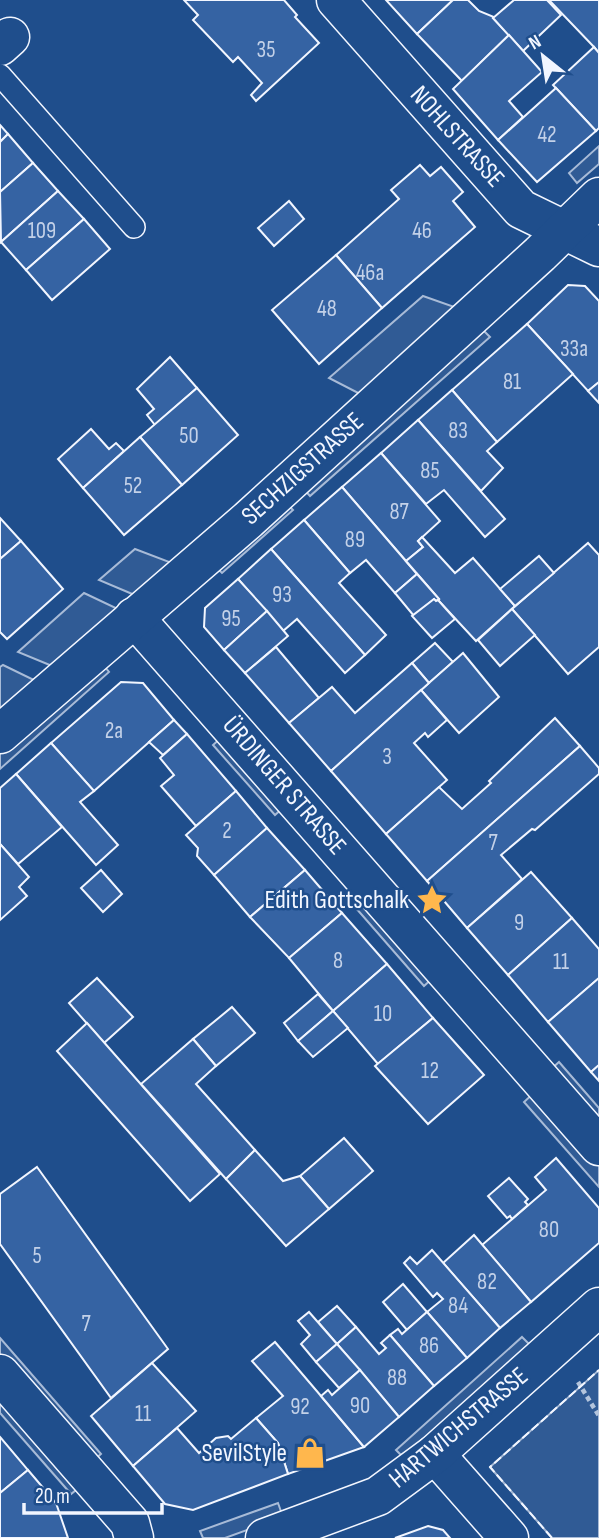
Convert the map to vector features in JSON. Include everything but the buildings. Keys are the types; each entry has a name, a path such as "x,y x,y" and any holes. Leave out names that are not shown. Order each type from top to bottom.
{"street":[{"name":"NOHLSTRASSE","path":"336,0 521,209 599,247"},
{"name":"SECHZIGSTRASSE","path":"0,734 248,520 599,197"},
{"name":"ÜRDINGER STRASSE","path":"134,617 599,1146"},
{"name":"HARTWICHSTRASSE","path":"265,1538 378,1496 435,1454 599,1307"},
{"path":"0,1374 130,1524 134,1538"},
{"path":"435,1454 509,1538"}],"lane":[{"path":"0,75 134,227"}],"shaded area":[{"path":"599,146 599,164 577,183 569,173"},
{"path":"423,296 463,310 364,396 329,378"},
{"path":"480,327 490,337 310,496 301,486"},
{"path":"284,501 293,510 222,573 213,564"},
{"path":"135,549 172,563 137,596 99,580"},
{"path":"84,593 120,610 57,668 18,652"},
{"path":"101,662 109,672 0,769 0,752"},
{"path":"3,665 38,682 0,716 0,667"},
{"path":"223,736 285,806 275,815 213,745"},
{"path":"365,897 434,977 424,986 355,907"},
{"path":"559,1062 599,1108 599,1126 550,1070"},
{"path":"535,1092 599,1165 599,1187 524,1102"},
{"path":"522,1337 530,1345 405,1459 396,1450"},
{"path":"0,1338 101,1454 93,1461 0,1355"},
{"path":"599,1370 599,1538 552,1538 490,1467"},
{"path":"0,1393 81,1486 71,1494 0,1413"},
{"path":"278,1503 283,1517 225,1538 203,1538 200,1531"}],"fence":[{"path":"552,1538 490,1467 599,1370"}],"place":[{"name":"Edith Gottschalk","path":"432,900"},
{"name":"SevilStyle","path":"310,1453"}]}
